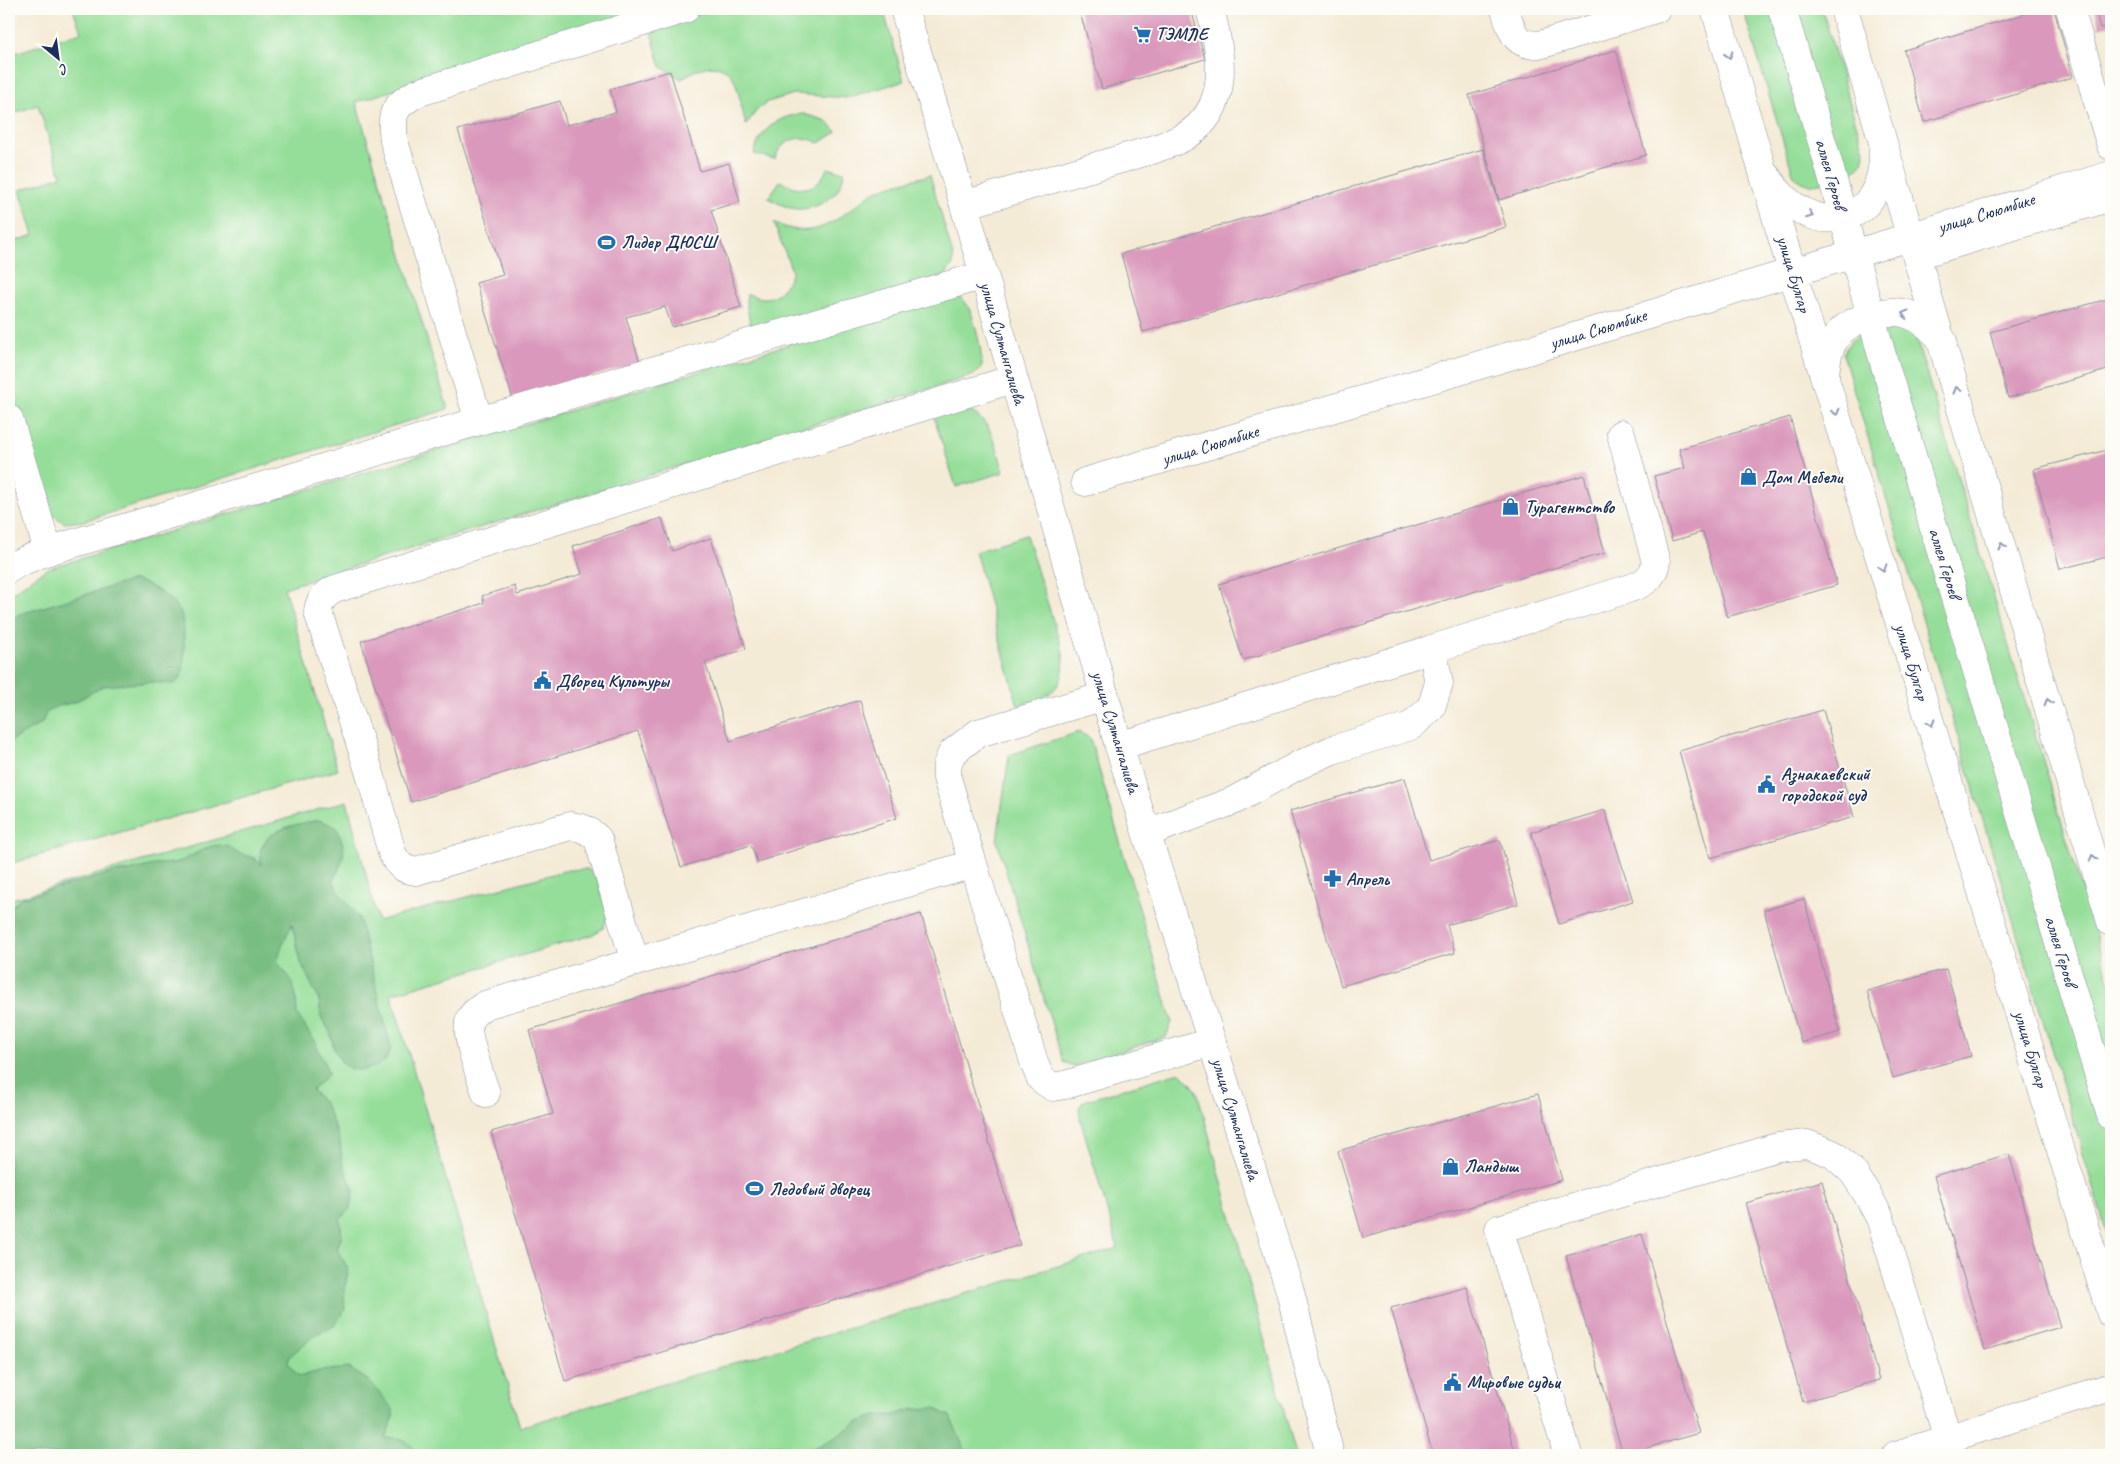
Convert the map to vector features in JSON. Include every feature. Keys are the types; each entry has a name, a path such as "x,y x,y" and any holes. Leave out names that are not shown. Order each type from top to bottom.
{"street":[{"path":"479,421 394,142 392,124 395,110 405,100 417,93 685,9"},
{"name":"улица Султангалиева","path":"904,9 964,205 1119,746 1290,1291 1330,1455"},
{"path":"964,205 1156,149 1184,136 1204,119 1218,94 1221,66 1219,40 1210,9"},
{"path":"1505,9 1512,31 1518,39 1532,45 1543,44 1656,9"},
{"name":"улица Булгар","path":"1715,9 1792,271 2111,1314"},
{"name":"аллея Героев","path":"1782,9 1871,316 2111,1116"},
{"path":"1844,9 1944,343 2111,922"},
{"path":"2070,9 2111,146"},
{"path":"1763,170 1773,186 1798,209 1813,217 1826,219 1843,218 1869,202 1876,188 1883,154 1882,135"},
{"name":"улица Сююмбике","path":"1085,482 1792,271 1854,254 1915,246 2111,174"},
{"path":"1915,246 2111,197"},
{"path":"9,570 18,563 48,551 479,421 984,275"},
{"path":"1825,376 1830,348 1846,326 1857,320 1885,311 1900,312 1914,316 1934,331 1944,343"},
{"path":"635,962 598,839 590,831 581,827 570,826 416,871 406,870 398,863 392,853 371,777 318,612 322,598 335,589 1013,379"},
{"path":"9,420 48,551"},
{"path":"1119,746 1628,589 1648,580 1654,572 1656,562 1621,434"},
{"path":"1147,833 1233,801 1297,766 1332,750 1411,726 1431,708 1438,683 1432,649"},
{"path":"1105,696 978,733 952,753 947,765 947,778 1035,1066 1041,1079 1053,1087 1212,1042"},
{"path":"486,1093 469,1036 468,1023 474,1012 485,1005 973,864"},
{"path":"1568,1455 1499,1229 1778,1147 1807,1144 1834,1154 1853,1172 1880,1218 1948,1439"},
{"path":"1896,1455 2111,1387"}],"green space":[{"path":"73,9 653,9 356,102 448,409 84,521 65,523 51,514 44,497 9,383 9,243 34,235 20,190 61,176 38,105 9,115 9,55 81,32"},
{"path":"714,9 883,9 904,81 846,98 794,94 768,102 757,110 746,125 737,87 731,74 725,69 711,66 696,70 682,79 661,67 650,29"},
{"path":"1743,9 1822,9 1865,154 1863,162 1854,171 1814,184 1802,182 1793,174"},
{"path":"804,114 827,121 837,132 819,143 805,138 792,140 782,147 775,159 754,154 761,137 772,125 786,117"},
{"path":"827,168 844,172 835,193 823,203 809,208 797,209 784,206 768,198 780,181 795,187 808,188 819,182"},
{"path":"930,175 953,256 953,265 943,278 752,334 746,302 747,294 762,298 774,296 786,285 792,271 774,223 799,230 819,228 837,219 880,189"},
{"path":"952,295 963,299 967,304 977,331 982,367 974,375 284,588 338,770 9,864 9,598 13,592 46,569"},
{"path":"1889,324 1902,326 1915,335 2111,986 2111,1247 1843,354 1851,341 1862,333"},
{"path":"958,407 970,411 985,424 994,441 1004,472 956,487 933,414"},
{"path":"1026,535 1063,652 1064,665 1059,683 1054,690 1039,699 1018,706 975,551"},
{"path":"134,580 147,584 161,592 178,608 181,614 184,647 180,679 174,684 151,682 103,686 75,702 55,707 46,713 42,723 9,742 9,622 20,614"},
{"path":"1079,732 1090,738 1172,1022 1166,1037 1074,1066 1063,1062 997,841 1009,755"},
{"path":"347,801 378,921 568,870 588,869 598,880 608,916 603,928 592,935 391,994 520,1427 1118,1248 1080,1118 1079,1107 1084,1101 1179,1072 1197,1091 1296,1455 9,1455 9,900"},
{"path":"319,820 336,827 340,835 344,854 333,880 340,894 359,918 391,1048 386,1060 375,1067 362,1070 350,1069 341,1061 334,1049 330,1032 321,1017 319,1000 301,963 292,924 282,945 277,962 290,978 296,995 297,1014 316,1044 329,1074 312,1090 325,1104 333,1123 340,1141 342,1162 354,1190 351,1207 340,1220 342,1235 337,1249 348,1269 344,1297 345,1310 334,1326 316,1334 290,1356 288,1363 297,1375 302,1376 319,1371 349,1368 369,1381 393,1409 393,1419 385,1438 396,1438 408,1443 418,1455 9,1455 9,909 21,898 116,872 178,862 208,847 221,845 229,847 253,858 261,865 261,849 271,836 286,828"},
{"path":"934,1408 950,1416 967,1455 719,1455 760,1445 781,1445 795,1449 814,1448 834,1438 856,1423 875,1416 894,1415 914,1409"}],"building":[{"name":"ТЭМЛЕ","path":"1079,9 1191,9 1205,59 1102,89"},
{"path":"2041,9 2054,9 2073,77 1924,122 1904,50"},
{"path":"2095,9 2111,9 2111,25 2100,28"},
{"path":"1616,50 1646,155 1499,200 1469,95"},
{"name":"Лидер ДЮСШ","path":"670,71 700,171 729,163 740,202 711,210 741,307 672,327 665,307 626,317 640,363 513,399 476,283 503,275 458,130 560,101 567,125 616,112 610,89"},
{"path":"1483,149 1506,227 1143,332 1121,254"},
{"path":"2111,298 2111,369 2008,398 1990,332"},
{"path":"1790,417 1837,585 1727,617 1703,532 1672,541 1654,476 1685,468 1679,449"},
{"path":"2111,449 2111,556 2060,569 2034,469"},
{"path":"1584,475 1605,553 1243,660 1219,584"},
{"name":"Дворец Культуры","path":"662,518 672,551 711,538 746,649 705,662 730,741 860,700 897,818 757,862 751,845 681,867 638,731 411,802 361,641 484,603 482,596 515,586 517,595 582,574 573,546"},
{"name":"Азнакаевский городской суд","path":"1823,710 1854,817 1710,858 1679,751"},
{"path":"1405,778 1429,860 1500,840 1518,904 1447,925 1455,953 1341,986 1290,811"},
{"path":"1605,810 1633,901 1559,924 1531,832"},
{"path":"1804,899 1840,1032 1801,1043 1764,910"},
{"name":"Ледовый дворец","path":"921,914 1020,1245 565,1381 491,1132 553,1114 529,1030"},
{"path":"1946,969 1971,1056 1893,1078 1867,991"},
{"path":"1538,1094 1562,1180 1363,1238 1338,1151"},
{"path":"2009,1154 2060,1327 1985,1350 1934,1176"},
{"path":"1822,1181 1879,1380 1803,1402 1746,1203"},
{"path":"1642,1234 1699,1433 1623,1455 1566,1256"},
{"name":"Мировые судьи","path":"1467,1287 1516,1455 1433,1455 1391,1308"}],"place":[{"name":"ТЭМЛЕ","path":"1142,34"},
{"name":"Лидер ДЮСШ","path":"607,242"},
{"name":"Дом Мебели","path":"1748,477"},
{"name":"Турагентство","path":"1511,507"},
{"name":"Дворец Культуры","path":"542,681"},
{"name":"Азнакаевский городской суд","path":"1767,784"},
{"name":"Апрель","path":"1332,879"},
{"name":"Ландыш","path":"1450,1166"},
{"name":"Ледовый дворец","path":"755,1189"},
{"name":"Мировые судьи","path":"1453,1382"}]}
